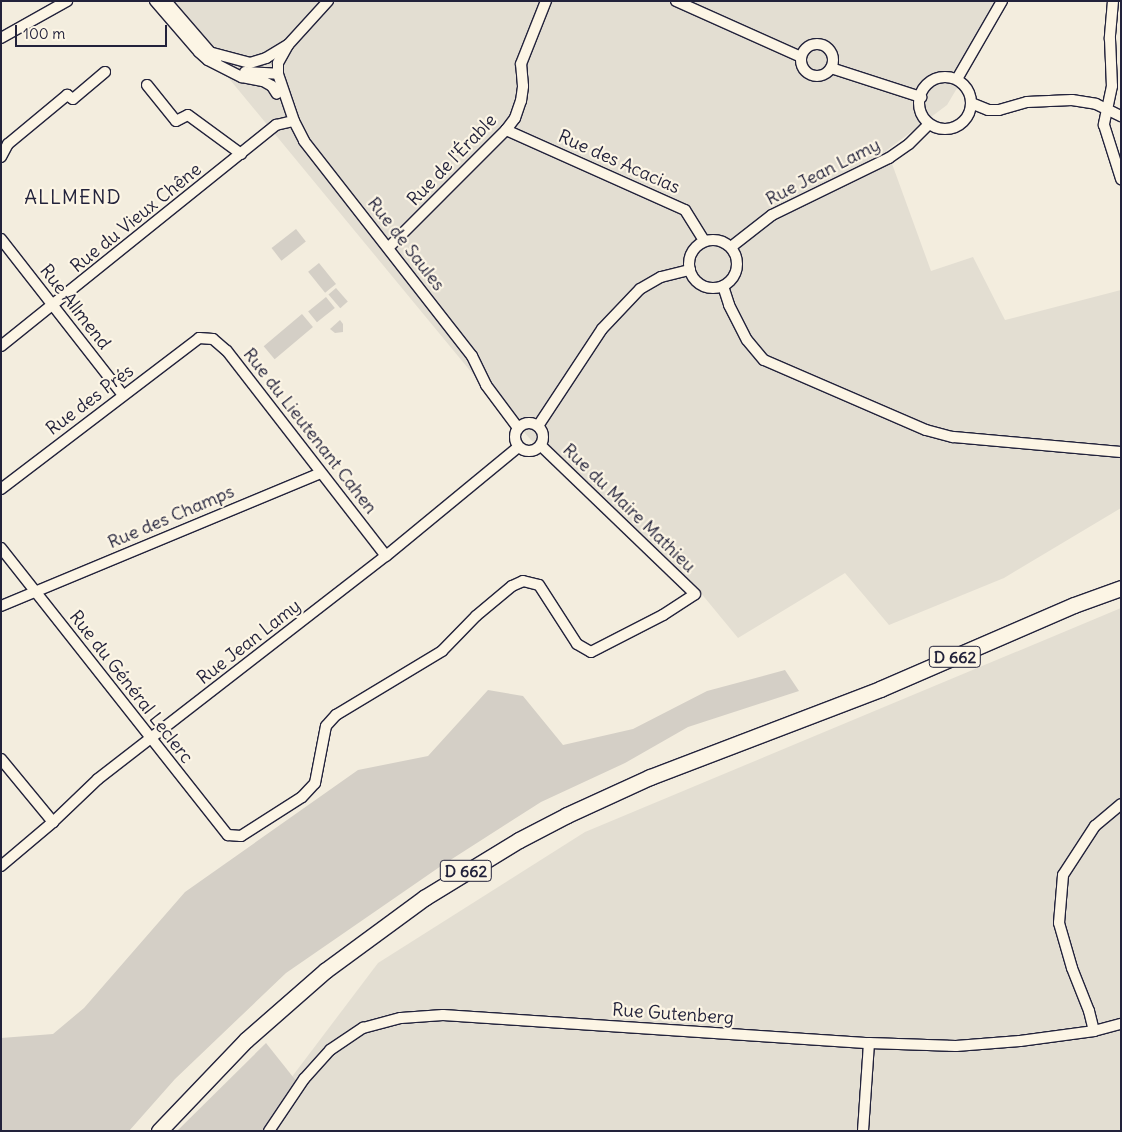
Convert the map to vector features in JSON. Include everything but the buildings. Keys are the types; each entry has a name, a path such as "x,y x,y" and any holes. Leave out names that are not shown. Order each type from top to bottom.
{"main road":[{"name":"D 662","path":"159,1131 246,1040 326,970 424,898 519,840 567,814 650,777 880,690 1074,605 1121,588"}],"street":[{"path":"1,38 67,1"},
{"path":"155,1 198,52 208,60 242,77 262,81 272,86 277,94"},
{"path":"166,1 221,64 240,71 278,74"},
{"path":"278,74 278,63 288,45 328,1"},
{"name":"Rue de l'Érable","path":"389,247 506,130 515,118 521,101 523,86 521,64 546,1"},
{"path":"676,1 801,57"},
{"path":"957,79 1002,1"},
{"path":"1113,1 1110,39 1112,86 1104,125 1121,179"},
{"path":"208,51 250,63 262,59 288,45"},
{"path":"810,46 824,46 833,58 831,68 825,74 811,76 804,70 801,57 810,46"},
{"path":"262,59 278,74"},
{"path":"831,68 921,97"},
{"path":"1,157 8,144 67,95 73,99 105,72"},
{"name":"Rue de Saules","path":"278,74 294,121 304,141 389,247 472,356 486,385 518,428"},
{"path":"936,79 957,79 966,87 971,103 966,118 954,128 944,129 929,124 920,109 921,97 929,83 936,79"},
{"path":"147,85 176,120 188,115 241,154"},
{"path":"971,103 988,110 999,110 1027,102 1072,100 1107,108 1121,116"},
{"name":"Rue du Vieux Chêne","path":"1,346 276,125 294,121"},
{"name":"Rue Jean Lamy","path":"731,247 772,214 889,158 909,144 929,124"},
{"name":"Rue des Acacias","path":"506,130 685,210 704,241"},
{"name":"Rue Allmend","path":"1,239 123,395"},
{"path":"716,240 731,247 738,261 737,270 732,280 724,286 714,288 703,286 695,280 690,270 689,261 692,252 704,241 716,240"},
{"path":"538,426 602,329 640,290 661,277 690,270"},
{"path":"724,286 729,305 746,340 764,360 926,430 953,438 1121,452"},
{"name":"Rue des Prés","path":"1,489 199,338"},
{"name":"Rue du Lieutenant Cahen","path":"199,338 214,339 227,351 386,556"},
{"path":"530,423 538,426 542,431 543,440 541,446 534,451 526,451 518,447 515,441 518,428 530,423"},
{"name":"Rue du Maire Mathieu","path":"241,836 302,797 314,783 326,726 336,715 442,651 476,616 512,586 523,580 538,586 577,644 591,652 663,615 695,594 541,446"},
{"name":"Rue Jean Lamy","path":"1,866 53,822 98,779 386,556 518,447"},
{"name":"Rue des Champs","path":"1,606 320,473"},
{"name":"Rue du Général Leclerc","path":"1,548 228,835 241,836"},
{"path":"1,759 53,822"},
{"path":"1094,1031 1089,1011 1072,968 1060,923 1064,875 1095,826 1121,804"},
{"name":"Rue Gutenberg","path":"269,1131 304,1079 330,1050 363,1028 401,1018 443,1015 869,1043 956,1046 1020,1041 1094,1031 1121,1024"},
{"path":"863,1131 869,1043"}],"shaded area":[{"path":"165,1 1009,1 947,105 887,150 931,271 973,257 1005,320 1121,290 1121,508 1004,578 889,625 845,573 738,638 700,592 531,440 472,373"},
{"path":"296,229 306,242 281,261 272,248"},
{"path":"319,263 336,284 325,293 308,272"},
{"path":"336,288 348,302 340,308 328,295"},
{"path":"326,297 335,308 317,322 308,311"},
{"path":"302,314 313,327 275,359 264,346"},
{"path":"340,320 343,324 343,332 335,333 330,329"},
{"path":"1121,608 1121,1131 251,1131 378,963 585,832"},
{"path":"785,670 799,691 688,727 625,763 541,802 441,866 286,973 175,1079 129,1131 1,1131 1,1038 53,1034 84,1008 185,892 358,770 428,756 488,690 523,696 563,745 633,729 707,691"},
{"path":"266,1043 297,1082 265,1131 177,1131"}],"district":[{"name":"ALLMEND","path":"73,196"}]}
